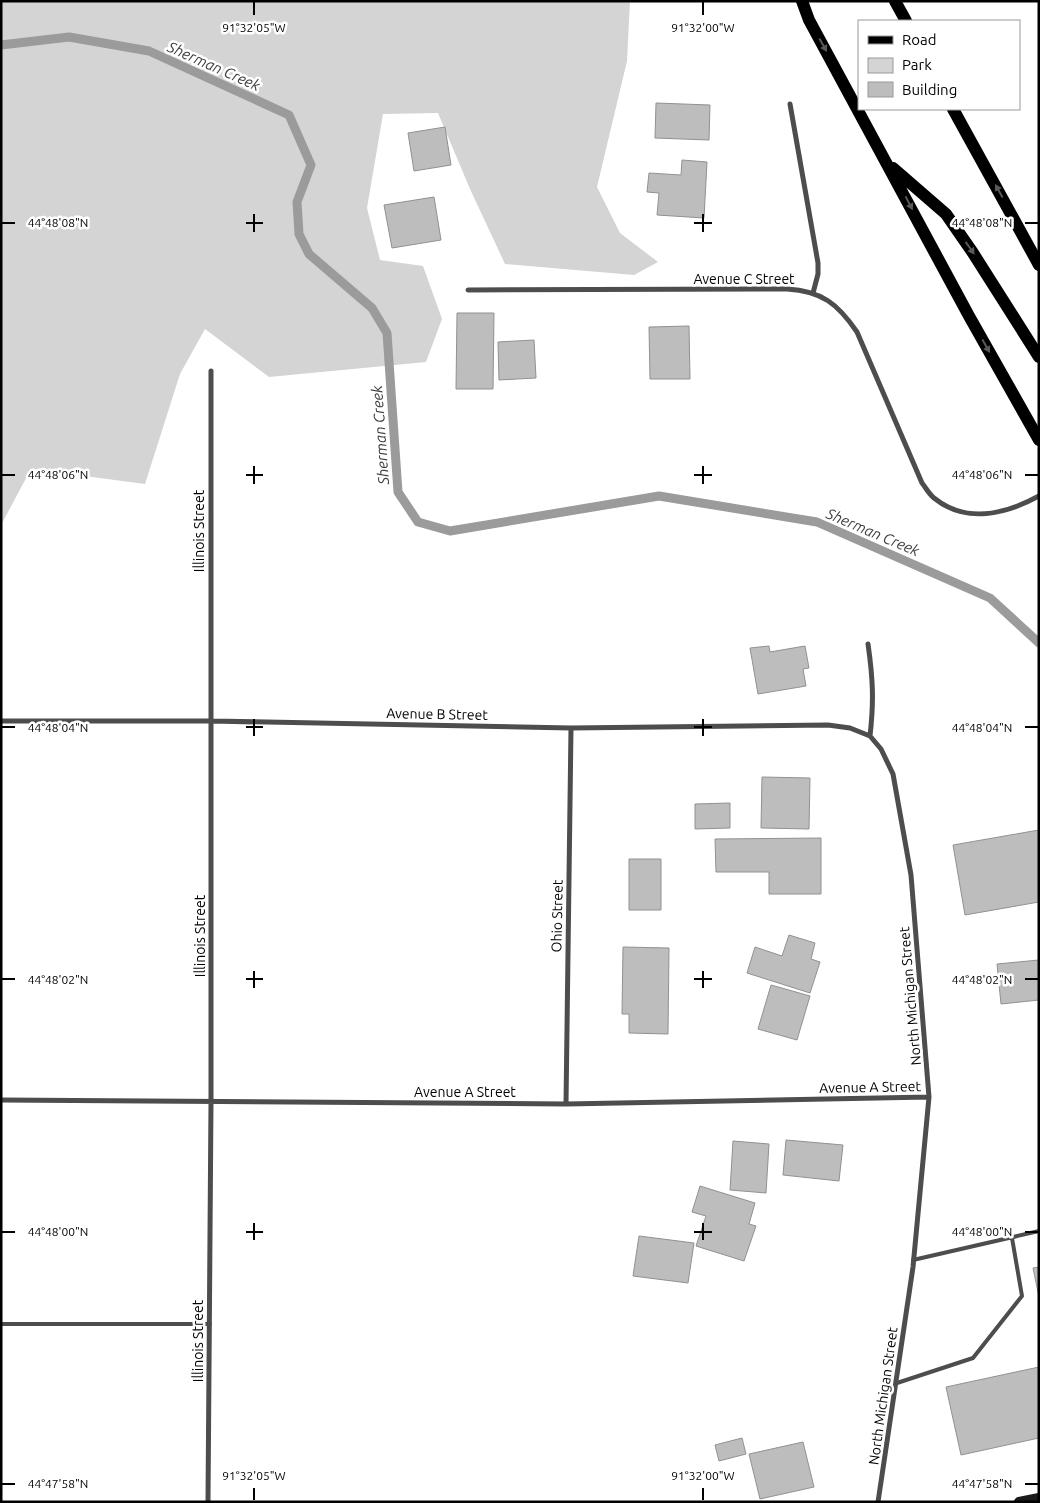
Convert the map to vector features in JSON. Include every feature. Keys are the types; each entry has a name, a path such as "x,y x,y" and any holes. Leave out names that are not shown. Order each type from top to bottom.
{"main road":[{"path":"802,1 809,20 858,110"},
{"path":"895,1 905,20"},
{"path":"858,110 969,316 1039,440"},
{"path":"955,110 1039,265"},
{"path":"887,163 946,214 973,252 1039,357"},
{"path":"1019,1502 1039,1498"}],"street":[{"path":"790,104 818,262 818,274 813,293"},
{"name":"Avenue C Street","path":"468,290 787,289 813,293 832,302 846,315 857,332 922,483 932,497 948,507 965,513 980,514 1010,509 1039,496"},
{"name":"Illinois Street","path":"208,1502 212,1102 210,371"},
{"path":"868,644 874,682 874,706 870,736"},
{"name":"Avenue B Street","path":"1,722 210,722 571,728 828,725 850,728 870,736"},
{"name":"Ohio Street","path":"566,1104 571,728"},
{"name":"North Michigan Street","path":"870,736 881,749 893,774 911,875 929,1097 913,1260 897,1383 878,1502"},
{"name":"Avenue A Street","path":"1,1100 566,1104 929,1097"}],"lane":[{"path":"913,1260 1039,1231"},
{"path":"897,1383 972,1358 1022,1296 1012,1238"},
{"path":"1,1324 210,1324"}],"green space":[{"path":"1,1 630,1 627,61 597,187 620,233 658,262 634,275 505,264 470,189 438,113 383,114 367,208 380,260 423,266 442,319 426,362 269,377 205,329 180,374 145,484 31,469 1,525"}],"building":[{"path":"656,103 710,105 709,140 655,138"},
{"path":"445,127 451,165 414,171 408,133"},
{"path":"682,160 707,162 704,218 657,215 659,193 647,192 649,173 681,175"},
{"path":"434,197 441,240 392,248 384,205"},
{"path":"457,313 494,313 493,389 456,389"},
{"path":"689,326 690,379 650,379 649,327"},
{"path":"534,340 536,378 499,380 498,342"},
{"path":"769,646 770,652 805,646 809,668 803,669 806,686 758,694 750,648"},
{"path":"762,777 810,778 809,829 761,828"},
{"path":"730,803 730,828 695,829 695,804"},
{"path":"1039,830 1039,902 965,915 953,845"},
{"path":"821,838 821,894 769,894 769,872 716,872 715,839"},
{"path":"629,859 661,859 661,910 629,910"},
{"path":"789,935 815,943 811,959 820,962 810,993 747,973 755,947 782,956"},
{"path":"623,947 669,948 668,1034 629,1033 629,1014 622,1014"},
{"path":"1039,960 1039,1000 1001,1004 997,964"},
{"path":"771,985 810,996 797,1040 758,1029"},
{"path":"786,1140 843,1145 839,1181 783,1175"},
{"path":"733,1141 769,1144 766,1193 730,1190"},
{"path":"700,1186 755,1203 749,1224 756,1226 744,1261 696,1246 706,1216 692,1212"},
{"path":"639,1236 694,1243 688,1283 633,1276"},
{"path":"1039,1267 1039,1297 1033,1268"},
{"path":"1039,1367 1039,1438 961,1455 946,1387"},
{"path":"742,1438 746,1454 719,1461 715,1445"},
{"path":"803,1442 814,1487 760,1499 749,1454"}],"waterway":[{"name":"Sherman Creek","path":"1,45 69,37 149,51 289,115 311,165 297,202 299,234 309,254 372,308 387,333 398,492 418,522 450,531 659,496 817,522 990,598 1039,643"}]}
